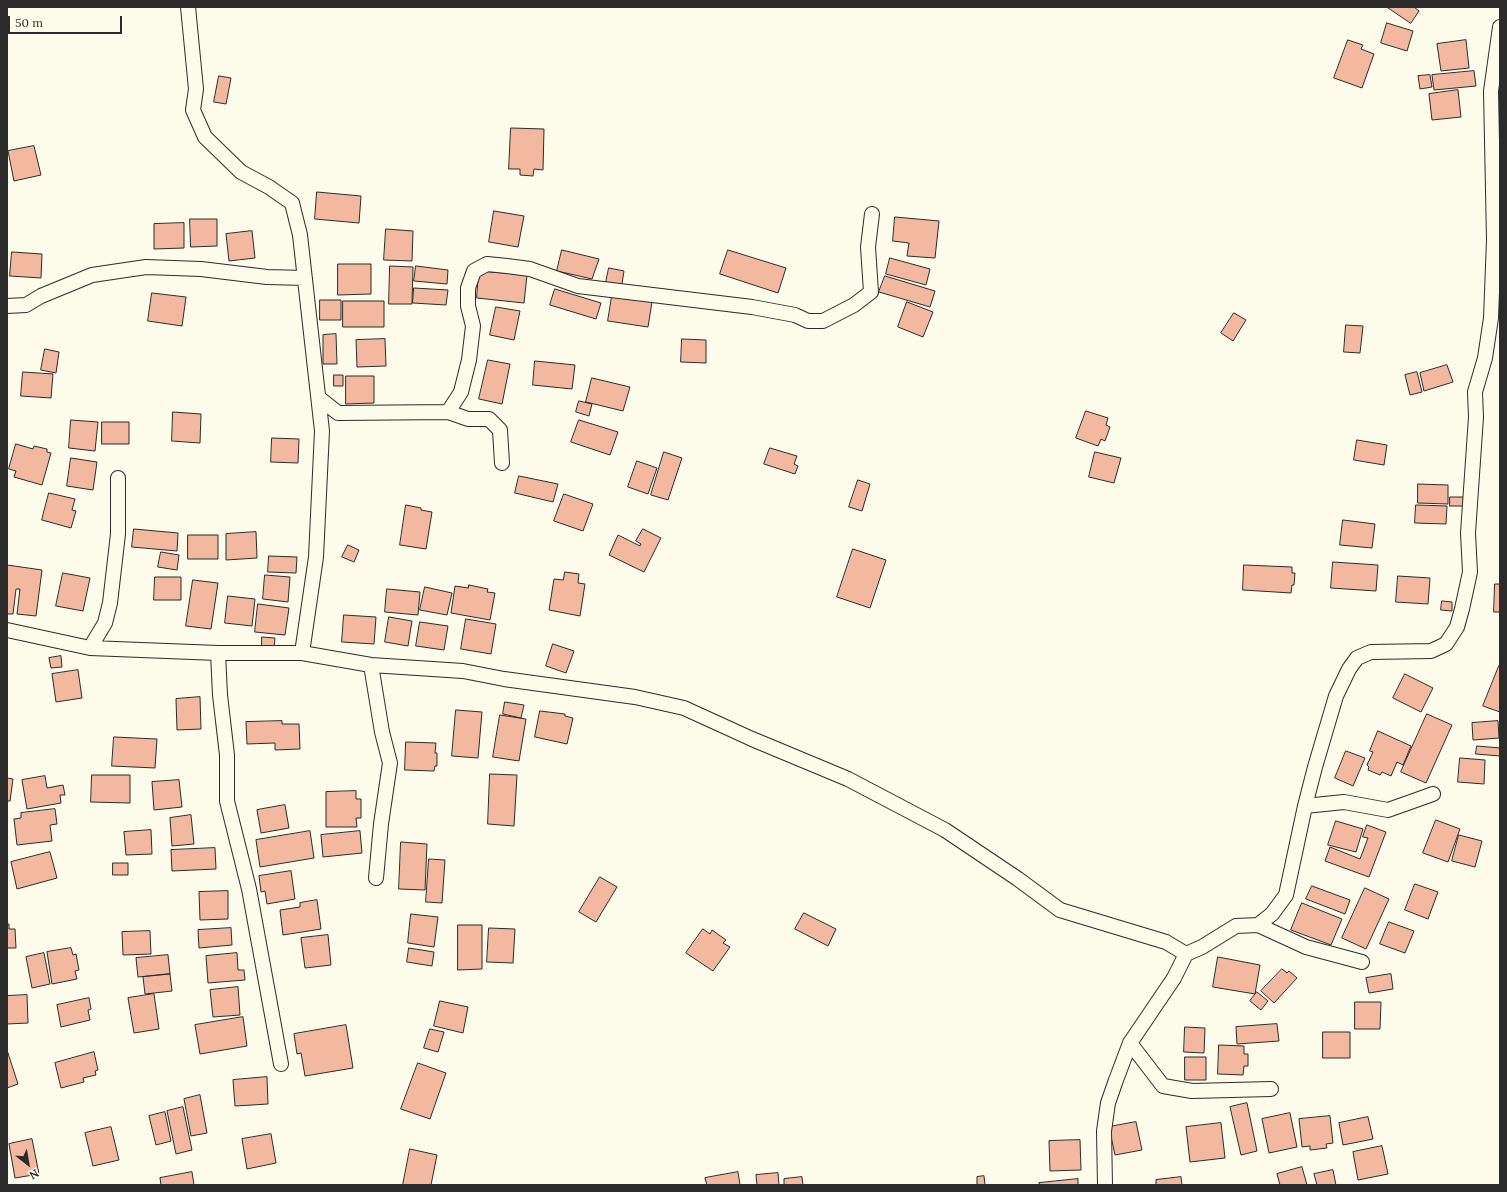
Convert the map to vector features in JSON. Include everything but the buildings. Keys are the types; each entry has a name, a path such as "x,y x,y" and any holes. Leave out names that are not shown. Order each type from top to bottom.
{"street":[{"path":"188,7 196,89 194,110 205,138 241,172 269,187 292,203 300,235 322,431 316,557 302,653"},
{"path":"1258,925 1272,914 1286,895 1304,806 1336,696 1349,669 1357,658 1371,652 1431,651 1446,644 1457,627 1462,609 1470,572 1468,527 1476,418 1475,392 1485,358 1491,318 1494,240 1492,91 1500,27"},
{"path":"448,412 461,392 469,360 473,326 468,306 468,288 474,271 487,264 530,269 578,286 758,307 796,314 808,320 823,321 854,305 871,292 868,247 872,214"},
{"path":"7,306 26,305 41,296 92,275 146,267 201,269 267,277 305,278"},
{"path":"319,398 338,413 448,412 468,419 489,419 500,430 502,463"},
{"path":"322,431 338,413"},
{"path":"90,648 105,623 110,603 118,534 118,478"},
{"path":"7,630 90,648 218,653 302,653 371,665 463,671 504,680 634,697 684,708 752,739 848,779 945,830 1018,879 1060,910 1166,942 1186,954"},
{"path":"218,653 220,695 227,755 227,801 249,889 281,1064"},
{"path":"371,665 382,732 390,764 381,824 376,878"},
{"path":"1304,806 1344,802 1388,810 1433,794"},
{"path":"1105,1185 1104,1131 1108,1103 1130,1043 1174,978 1186,954 1202,947 1236,926 1258,925 1306,947 1362,962"},
{"path":"1130,1043 1163,1086 1192,1091 1271,1089"}]}
